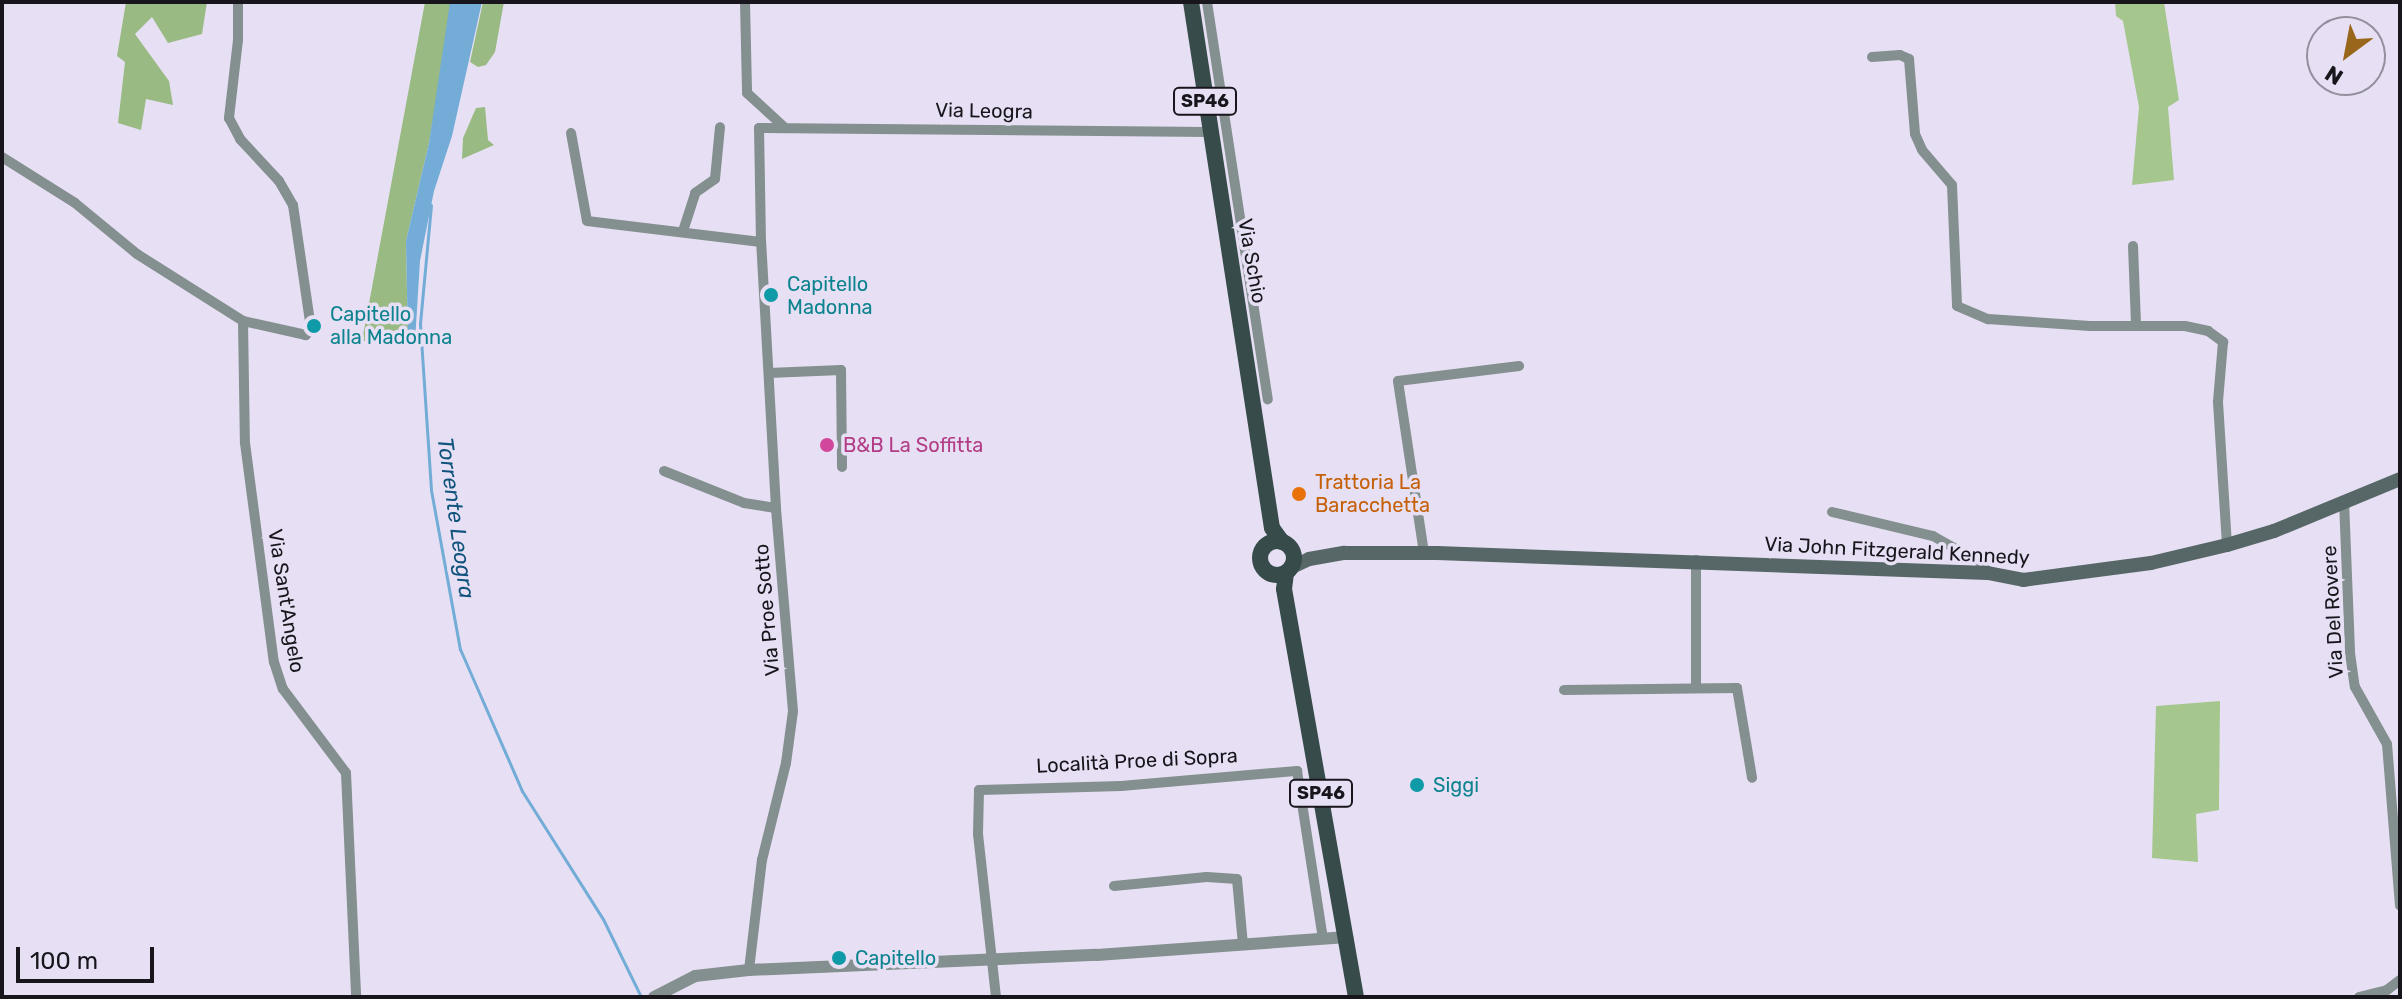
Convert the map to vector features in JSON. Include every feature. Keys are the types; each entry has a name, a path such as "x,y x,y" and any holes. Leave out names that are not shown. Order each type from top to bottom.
{"main road":[{"name":"Via Schio","path":"1191,2 1209,132 1281,559"},
{"name":"Via John Fitzgerald Kennedy","path":"1281,559 1309,559 1344,553 1424,553 1696,560 1988,573 2023,580 2085,574 2227,545 2274,531 2400,479"},
{"name":"SP46","path":"1281,559 1356,997"}],"street":[{"path":"2,157 75,203 137,254 243,321 306,335 311,328 310,305 293,205 279,181 240,139 229,118 238,40 238,2"},
{"path":"745,2 747,93 783,126"},
{"name":"Via Schio","path":"1207,2 1268,399"},
{"path":"1872,57 1900,55 1909,59 1915,134 1922,150 1952,185 1957,306 1988,319 2208,331 2223,342 2218,402 2227,545"},
{"path":"683,231 695,193 715,179 720,127"},
{"name":"Via Leogra","path":"759,128 1209,132"},
{"name":"Via Proe Sotto","path":"749,970 762,860 786,763 793,711 776,508 761,242 759,128"},
{"path":"571,133 587,221 761,242"},
{"path":"2133,246 2136,325"},
{"name":"Via Sant'Angelo","path":"243,321 245,443 274,662 283,689 346,773 356,997"},
{"path":"1424,553 1398,381 1519,366"},
{"path":"769,373 841,370 842,467"},
{"path":"664,471 744,503 776,508"},
{"name":"Via Del Rovere","path":"2344,501 2350,653 2355,687 2389,752 2400,905"},
{"path":"1832,512 1933,536 1981,563 1988,573"},
{"path":"1696,560 1696,688"},
{"path":"1564,690 1696,688 1741,691 1752,778"},
{"name":"Località Proe di Sopra","path":"996,997 978,834 979,790 1121,786 1297,771 1323,938"},
{"path":"1114,886 1207,877 1237,879 1243,945"},
{"path":"654,997 695,976 749,970 1347,937"},
{"path":"2359,997 2387,990 2400,980"}],"green space":[{"path":"126,2 207,2 202,34 168,43 152,17 135,34 169,81 173,105 146,99 141,130 118,123 125,62 117,56"},
{"path":"425,2 450,2 452,6 429,143 406,241 408,343 362,341"},
{"path":"483,2 504,2 495,52 486,65 478,67 470,62"},
{"path":"2115,2 2164,2 2179,100 2168,107 2174,180 2132,185 2139,107 2123,21 2116,16"},
{"path":"485,107 488,140 494,145 462,159 463,138 476,108"},
{"path":"2220,701 2219,810 2196,814 2198,862 2152,858 2156,706"}],"water":[{"path":"450,2 482,2 452,136 434,191 420,261 415,341 408,343 406,241 429,143"}],"waterway":[{"name":"Torrente Leogra","path":"431,205 420,324 431,490 460,649 522,791 603,919 641,997"}],"place":[{"name":"Capitello Madonna","path":"771,295"},
{"name":"Capitello alla Madonna","path":"314,326"},
{"name":"B&B La Soffitta","path":"827,445"},
{"name":"Trattoria La Baracchetta","path":"1299,494"},
{"name":"Siggi","path":"1417,785"},
{"name":"Capitello","path":"839,958"}]}
